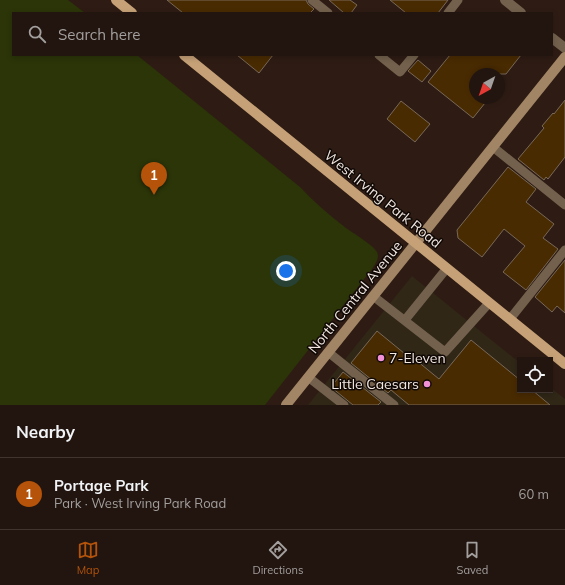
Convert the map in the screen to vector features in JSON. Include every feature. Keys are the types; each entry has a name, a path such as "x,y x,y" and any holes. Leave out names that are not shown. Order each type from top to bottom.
{"main road":[{"path":"116,0 131,12"},
{"name":"West Irving Park Road","path":"185,56 565,364"},
{"name":"North Central Avenue","path":"286,405 565,56"}],"street":[{"path":"505,0 520,12"},
{"path":"553,39 565,48"}],"lane":[{"path":"312,0 327,12"},
{"path":"449,12 458,0"},
{"path":"380,56 400,72 413,56"},
{"path":"493,146 565,205"},
{"path":"510,319 565,250"},
{"path":"405,320 447,268"},
{"path":"373,296 445,352 489,303"},
{"path":"328,352 394,405"},
{"path":"308,377 344,405"}],"shaded area":[{"path":"412,276 517,361 517,393 553,393 553,389 565,399 565,405 308,405"}],"green space":[{"path":"0,0 68,0 84,12 12,12 12,56 138,56 300,187 316,203 346,228 375,249 378,254 378,259 372,269 265,405 0,405"}],"building":[{"path":"167,0 306,0 314,9 311,12 182,12"},
{"path":"329,0 350,0 357,5 352,12 343,12"},
{"path":"390,0 448,0 439,12 405,12"},
{"path":"238,56 272,56 259,73"},
{"path":"449,56 520,56 506,74 505,68 469,68 469,104 484,104 473,118 428,82"},
{"path":"418,60 431,71 422,82 408,71"},
{"path":"565,100 565,157 548,179 546,177 544,180 518,159 544,128 542,126"},
{"path":"401,101 430,124 415,142 387,119"},
{"path":"508,167 536,189 526,202 554,224 543,238 558,249 526,290 503,272 525,246 504,229 482,257 458,238 457,230"},
{"path":"565,260 565,313 557,306 552,312 535,297"},
{"path":"377,331 439,379 471,340 517,378 517,393 536,393 550,405 409,405 391,390 388,393 351,363"},
{"path":"343,372 381,402 378,405 353,405 331,387"}],"place":[{"name":"Portage Park","path":"154,195"},
{"name":"7-Eleven","path":"381,358"},
{"name":"Little Caesars","path":"427,384"}]}
